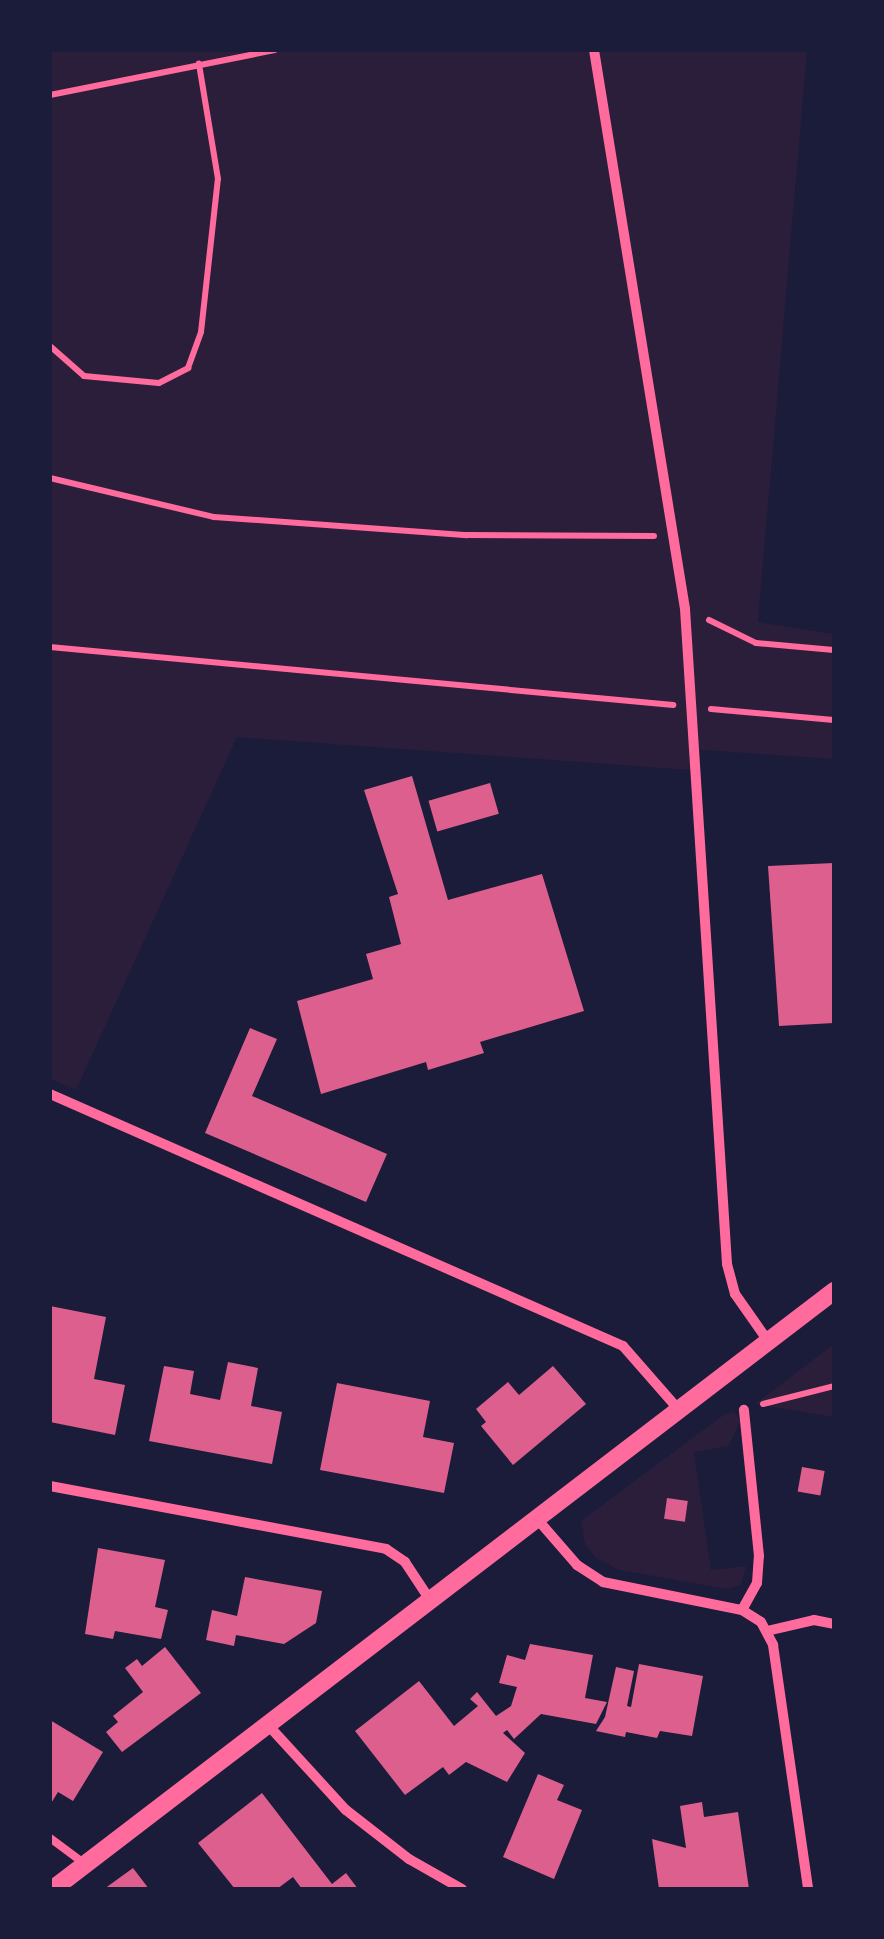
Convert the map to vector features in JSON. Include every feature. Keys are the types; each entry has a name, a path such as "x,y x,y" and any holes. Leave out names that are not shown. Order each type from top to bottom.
{"street":[{"path":"594,50 676,534 685,608 727,1264 735,1294 768,1341"},
{"path":"50,1094 623,1346 679,1410"},
{"path":"53,1889 834,1290"},
{"path":"742,1610 757,1582 759,1556 744,1410"},
{"path":"50,1486 386,1549 404,1562 430,1600"},
{"path":"538,1520 576,1565 603,1582 742,1610 767,1631 808,1889"},
{"path":"767,1631 814,1620 834,1624"},
{"path":"268,1725 346,1810 410,1859 462,1889"}],"lane":[{"path":"50,1838 85,1864"}],"path":[{"path":"50,95 276,50"},
{"path":"50,346 84,376 159,383 188,368 201,332 218,179 199,64"},
{"path":"50,478 214,517 466,535 676,534"},
{"path":"685,608 756,643 834,650"},
{"path":"50,647 834,720"},
{"path":"744,1410 834,1386"}],"shaded area":[{"path":"50,50 807,50 758,622 834,634 834,759 689,749 690,770 237,737 76,1090 50,1079"},
{"path":"834,1344 834,1417 755,1404"},
{"path":"734,1412 740,1421 729,1446 694,1452 711,1570 746,1566 741,1585 727,1589 619,1570 596,1558 585,1544 581,1521 725,1414"}],"building":[{"path":"412,776 448,900 542,874 584,1011 480,1042 484,1053 428,1070 426,1062 321,1094 297,1001 373,979 366,954 401,944 389,897 398,894 364,790"},
{"path":"490,783 499,814 437,831 428,801"},
{"path":"834,863 834,1023 779,1026 768,866"},
{"path":"250,1028 277,1039 252,1096 387,1154 366,1202 205,1133"},
{"path":"50,1306 106,1317 94,1379 125,1385 115,1435 50,1422"},
{"path":"228,1362 258,1368 251,1406 282,1412 272,1464 149,1441 164,1366 194,1371 190,1394 220,1400"},
{"path":"553,1366 586,1404 513,1465 481,1426 486,1422 476,1409 508,1382 519,1395"},
{"path":"337,1383 430,1401 423,1437 454,1443 444,1493 320,1470"},
{"path":"802,1467 825,1471 820,1496 798,1492"},
{"path":"667,1498 688,1501 685,1522 664,1519"},
{"path":"98,1548 165,1560 155,1607 168,1610 161,1639 115,1631 113,1639 85,1634"},
{"path":"245,1577 322,1591 316,1623 284,1644 236,1635 234,1646 206,1640 212,1610 237,1616"},
{"path":"530,1644 593,1655 585,1698 607,1702 596,1724 541,1714 514,1739 507,1730 503,1733 525,1753 507,1782 466,1762 449,1775 443,1767 405,1795 355,1731 419,1681 454,1726 478,1706 470,1699 477,1692 496,1716 511,1706 517,1687 499,1683 507,1655 525,1660"},
{"path":"165,1647 201,1693 122,1752 106,1732 118,1722 113,1716 143,1692 125,1668 137,1659 142,1666"},
{"path":"639,1664 703,1676 692,1736 660,1731 657,1738 626,1732 625,1737 596,1731 605,1717 616,1667 634,1671 627,1706 631,1707"},
{"path":"50,1720 103,1752 73,1801 58,1792 50,1805"},
{"path":"538,1774 564,1785 557,1800 582,1810 554,1879 503,1857"},
{"path":"262,1793 332,1884 346,1873 358,1889 302,1889 293,1877 277,1889 235,1889 198,1843"},
{"path":"702,1802 704,1817 738,1812 749,1889 659,1889 652,1839 686,1848 680,1806"},
{"path":"133,1868 149,1889 104,1889"}]}
